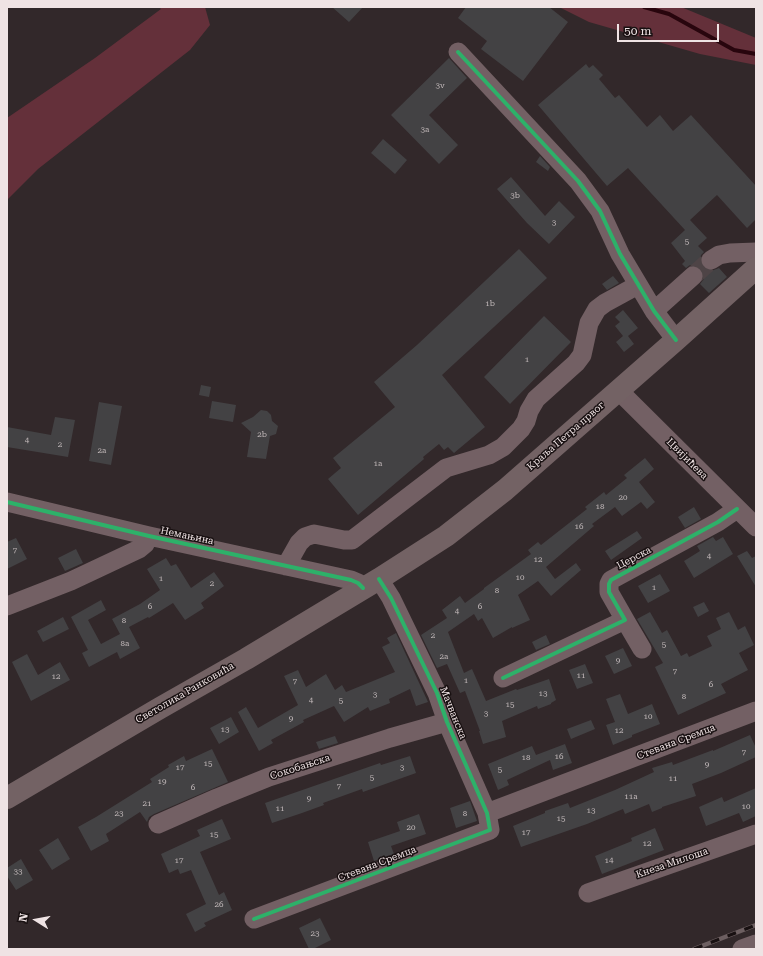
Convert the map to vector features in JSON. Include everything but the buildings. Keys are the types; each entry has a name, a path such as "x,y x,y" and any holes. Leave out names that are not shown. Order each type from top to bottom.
{"main road":[{"name":"Краља Петра првог","path":"371,583 446,536 505,490 756,268"},
{"name":"Светолика Ранковића","path":"7,798 371,583"}],"street":[{"path":"458,52 578,181 600,211 620,254 654,311 676,340"},
{"path":"711,260 719,255 730,253 756,252"},
{"path":"654,311 693,276"},
{"path":"286,566 299,543 305,537 314,534 344,540 352,540 446,468 489,455 503,447 521,429 536,399 576,363 582,354 589,323 594,313 605,303 638,285"},
{"name":"Цвијићева","path":"619,390 756,527"},
{"name":"Немањина","path":"7,502 149,536 351,580 358,583 371,583"},
{"name":"Церска","path":"642,649 609,592 609,584 612,580 718,522 737,509"},
{"path":"7,606 71,581 139,549 145,544 149,536"},
{"name":"Мачванска","path":"371,583 391,598 437,693 447,722 487,813"},
{"path":"503,678 625,620"},
{"name":"Стевана Сремца","path":"254,919 490,830 487,813 756,711"},
{"name":"Сокобањска","path":"158,824 269,778 390,738 447,722"},
{"name":"Кнеза Милоша","path":"588,893 756,834"},
{"path":"742,949 756,944"}],"shaded area":[{"path":"159,7 205,7 210,25 190,50 38,169 7,200 7,118 95,58 161,9"},
{"path":"559,7 681,7 756,38 756,65 700,54 589,22"}],"waterway":[{"path":"644,7 669,14 734,50 756,54"}],"tunnel":[{"path":"693,276 711,260"}],"railway":[{"path":"694,949 756,925"}],"cycle path":[{"path":"458,52 578,181 600,211 620,254 654,311 676,340"},
{"path":"7,502 149,536 351,580 358,583 363,588"},
{"path":"503,678 625,620 609,592 609,584 611,580 718,522 737,509"},
{"path":"254,919 490,830 487,813 447,722 437,693 391,598 379,579"}]}
